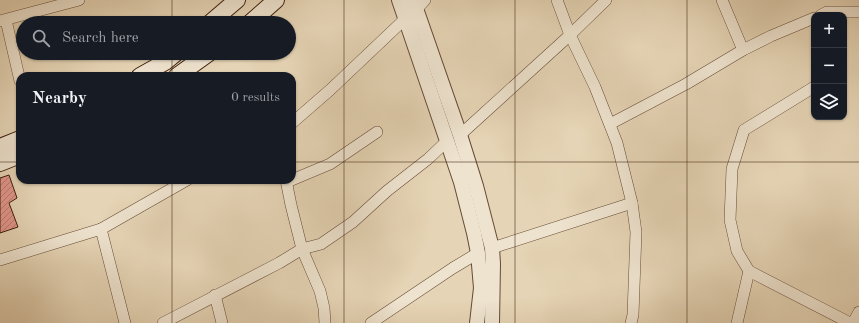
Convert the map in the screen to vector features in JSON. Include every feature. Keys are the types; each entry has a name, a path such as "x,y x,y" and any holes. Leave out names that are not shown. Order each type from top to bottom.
{"main road":[{"path":"218,16 237,0"},
{"path":"258,16 276,0"},
{"path":"147,72 167,60"},
{"path":"183,72 199,60"},
{"path":"0,147 16,141"},
{"path":"0,163 16,157"}],"street":[{"path":"19,16 60,3 79,0"},
{"path":"399,0 415,7 460,135 476,186 492,248 494,264 492,323"},
{"path":"557,0 570,35 595,87 610,124 617,143 632,203 636,232 631,323"},
{"path":"460,135 570,35 606,0"},
{"path":"722,0 743,50"},
{"path":"296,120 330,90 415,7"},
{"path":"415,7 447,141 461,182 478,253 481,288 477,323"},
{"path":"847,13 859,12"},
{"path":"16,17 3,21 17,72"},
{"path":"610,124 686,84 743,50 771,36 811,19"},
{"path":"811,89 744,130 732,168 730,220 737,251 749,271 850,323"},
{"path":"296,177 330,164 377,132"},
{"path":"163,323 279,263 302,249 321,244 353,222 386,191 447,141"},
{"path":"0,260 101,229 180,184"},
{"path":"288,184 302,249 320,291 324,308 325,323"},
{"path":"492,248 632,203"},
{"path":"101,229 125,323"},
{"path":"371,323 478,253"},
{"path":"737,323 749,271"},
{"path":"215,295 222,323"},
{"path":"853,323 859,312"}],"building":[{"path":"9,175 17,198 9,203 18,227 0,233 0,178"}]}
